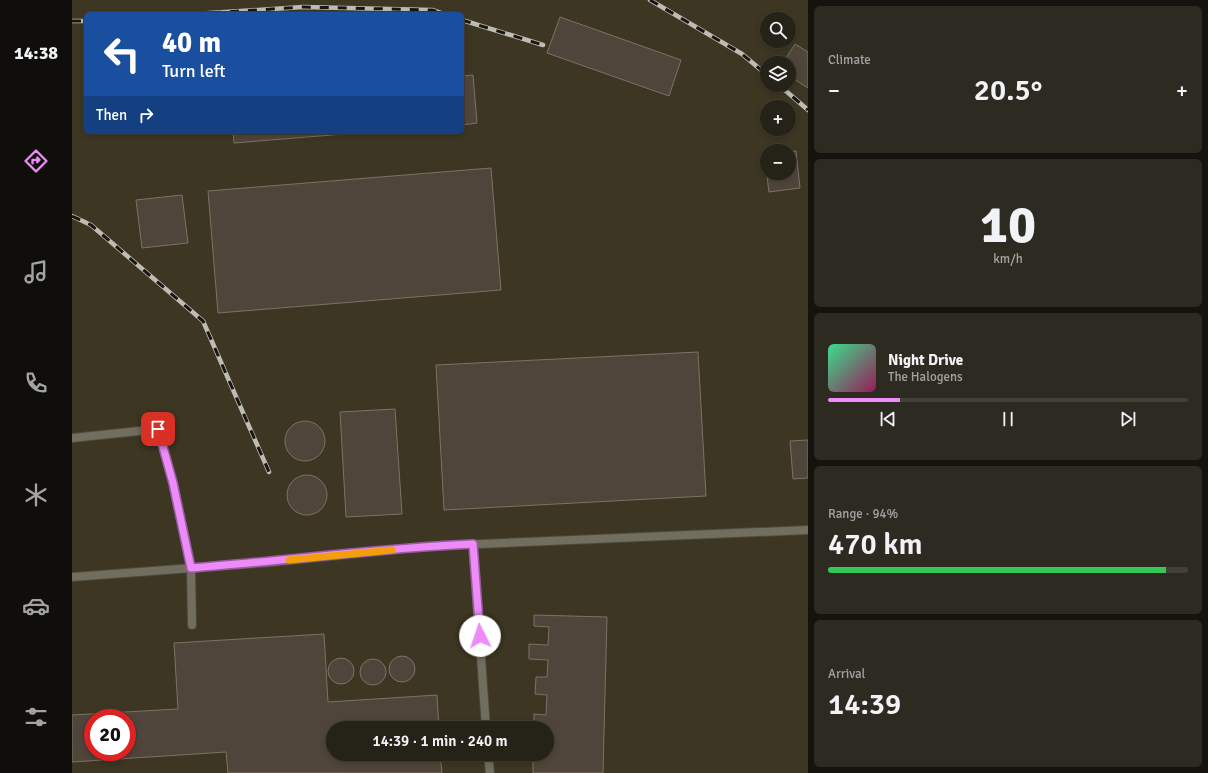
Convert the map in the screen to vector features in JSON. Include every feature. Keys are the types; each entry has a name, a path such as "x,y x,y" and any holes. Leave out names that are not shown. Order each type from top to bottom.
{"lane":[{"path":"72,438 158,429 173,483 191,568 192,625"},
{"path":"72,577 272,562 431,546 808,530"},
{"path":"473,544 486,721"},
{"path":"489,761 490,773"}],"shaded area":[{"path":"72,0 808,0 808,773 72,773"}],"building":[{"path":"560,17 681,60 669,96 547,53"},
{"path":"796,45 808,52 808,88 796,80 796,56 787,56 792,48 796,48"},
{"path":"473,75 477,123 464,125 464,76"},
{"path":"233,134 344,134 234,143"},
{"path":"796,151 800,188 769,192 767,180 796,180"},
{"path":"491,168 501,290 218,313 208,191"},
{"path":"182,195 188,243 142,248 136,200"},
{"path":"698,352 706,496 444,510 436,365"},
{"path":"395,409 402,514 346,517 340,412"},
{"path":"301,421 309,421 316,424 322,430 325,441 322,452 316,458 309,461 301,461 294,458 288,452 285,445 285,437 288,430 294,424"},
{"path":"808,440 808,478 793,479 790,441"},
{"path":"303,475 311,475 318,478 324,484 327,495 324,506 318,512 311,515 303,515 296,512 290,506 287,499 287,491 290,484 296,478"},
{"path":"534,615 607,617 603,773 533,773 533,761 554,761 554,721 534,721 534,714 546,715 547,695 535,694 536,677 547,677 548,660 529,659 529,644 548,645 549,627 534,626"},
{"path":"324,634 328,702 437,695 439,721 326,721 326,761 441,761 442,773 228,773 226,752 136,758 136,711 178,709 174,643"},
{"path":"402,656 411,660 415,669 411,678 402,682 393,678 389,669 393,660"},
{"path":"341,658 350,662 354,671 350,680 341,684 332,680 328,671 332,662"},
{"path":"373,659 382,663 386,672 382,681 373,685 364,681 360,672 364,663"},
{"path":"84,714 84,761 87,761 72,762 72,715"}],"railway":[{"path":"650,0 742,54 760,69"},
{"path":"225,12 303,7 432,10 438,12"},
{"path":"72,21 84,21"},
{"path":"464,21 543,45"},
{"path":"787,92 808,110"},
{"path":"72,216 91,225 203,321 269,472"}],"slow traffic":[{"path":"289,560 392,550"}],"route":[{"path":"158,429 173,483 191,568 272,562 431,546 473,544 480,636"}]}
